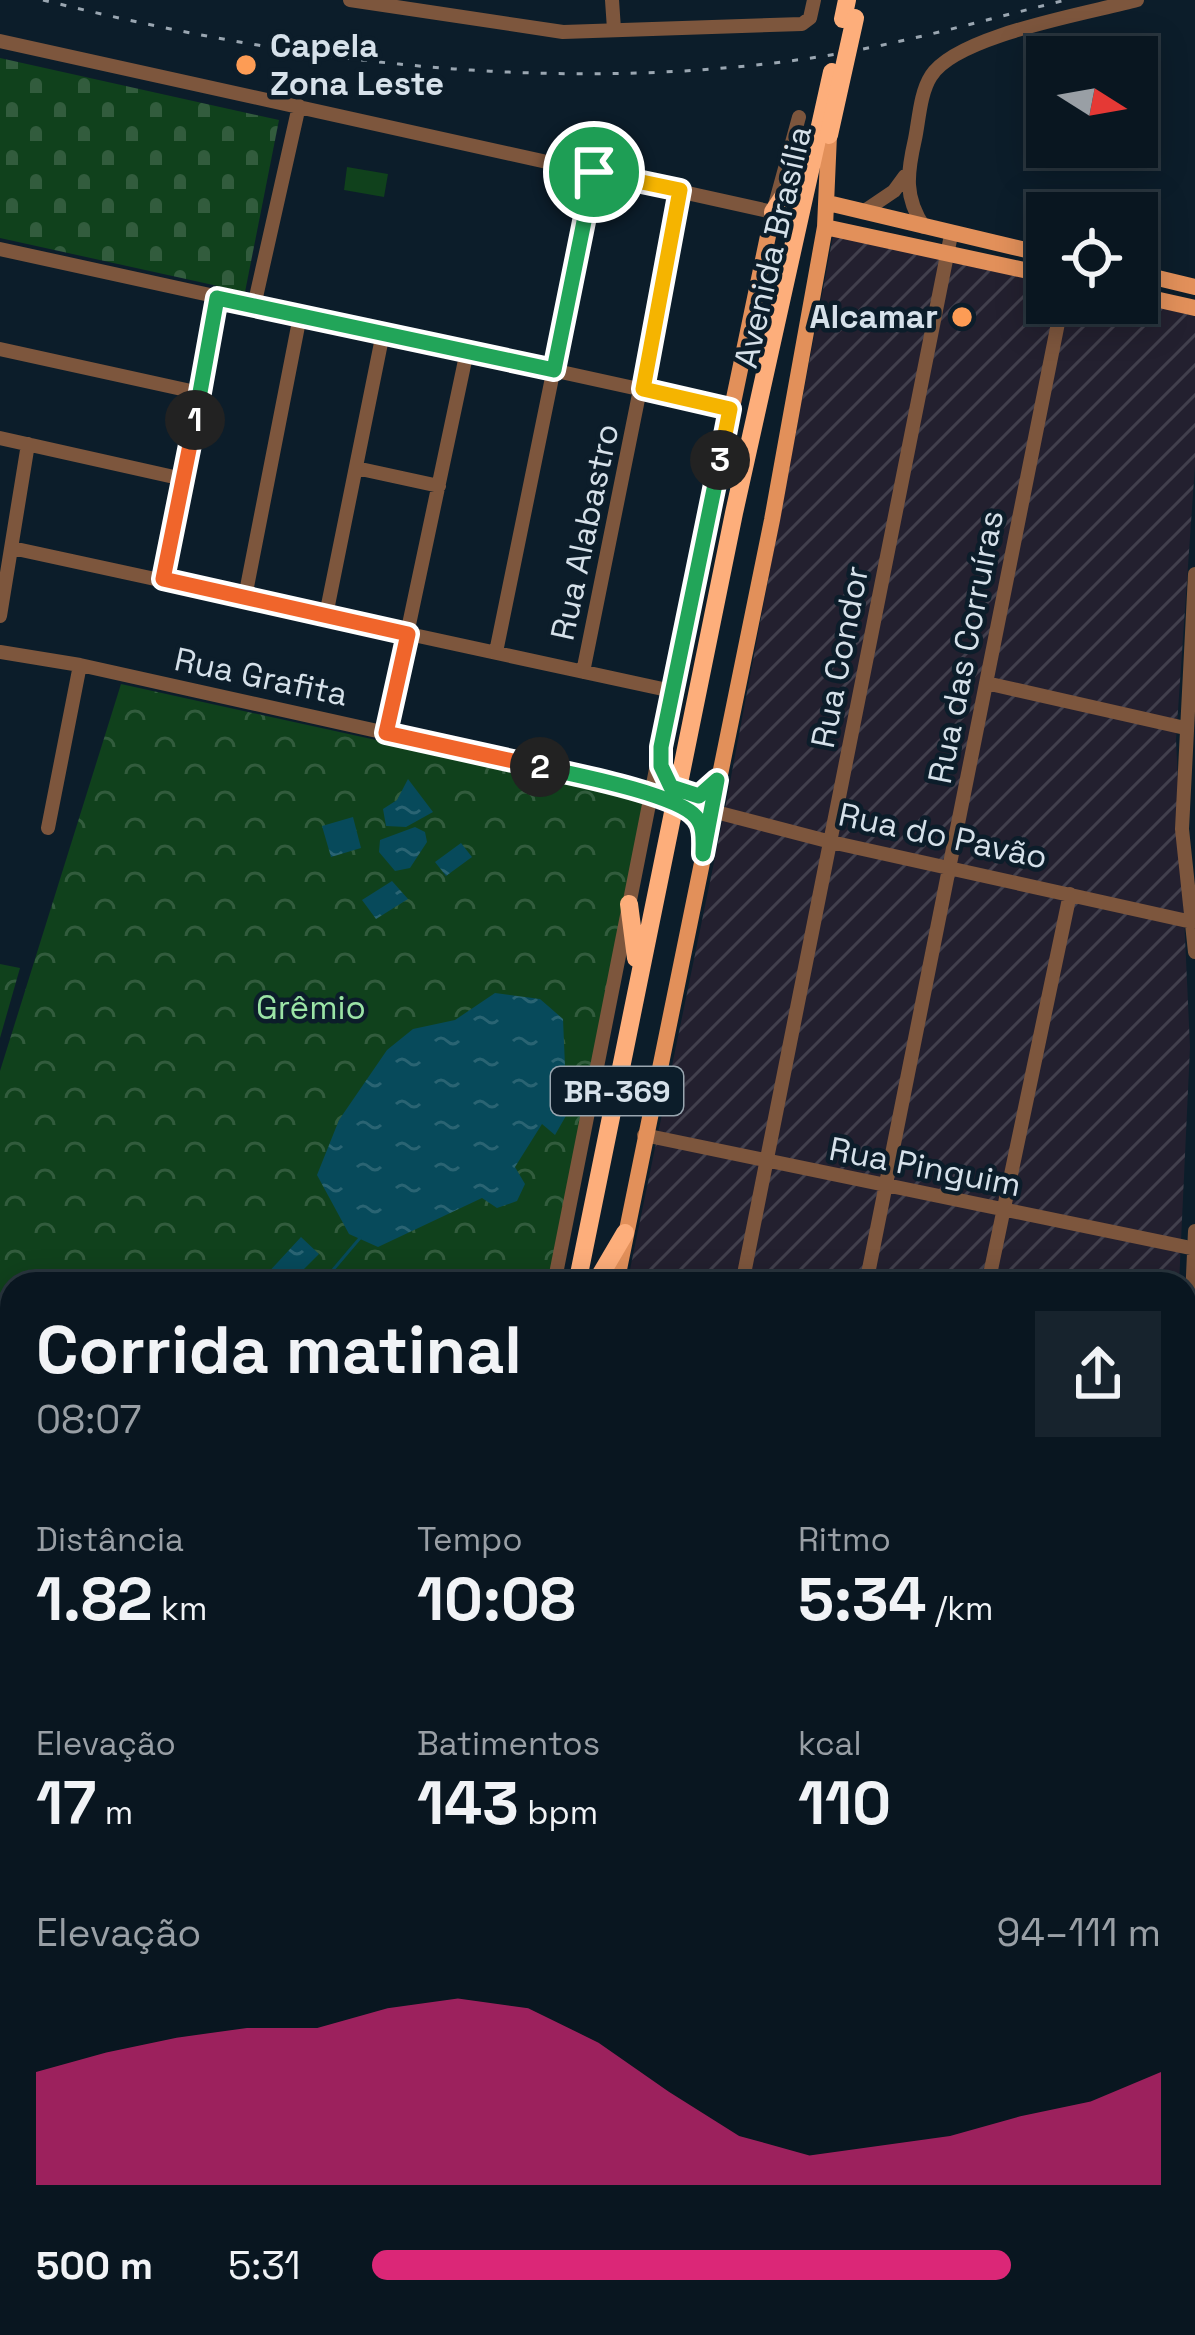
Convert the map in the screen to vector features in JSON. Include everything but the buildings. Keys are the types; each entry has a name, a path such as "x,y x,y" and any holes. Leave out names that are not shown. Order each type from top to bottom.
{"highway":[{"name":"Avenida Brasília","path":"823,134 832,72 851,9"},
{"name":"Avenida Brasília","path":"579,1272 851,9"},
{"path":"773,212 823,134"},
{"name":"Avenida Brasília","path":"594,1272 681,800"},
{"path":"628,904 636,947 633,1010"},
{"path":"600,1272 625,1233"}],"main road":[{"path":"618,1272 772,520 825,227 823,134"},
{"path":"827,203 924,227 949,243 1026,268"},
{"path":"717,780 681,800 664,779 661,747 773,212"},
{"path":"825,227 1026,252"},
{"path":"1158,278 1195,287"},
{"path":"1158,300 1195,308"}],"street":[{"path":"350,0 417,5 506,28 614,29 805,23 814,0"},
{"path":"612,0 614,29"},
{"path":"924,227 907,196 908,171 927,83 950,58 1137,0"},
{"path":"0,41 773,212 799,117"},
{"path":"254,306 299,106"},
{"path":"863,212 894,191 908,171"},
{"path":"496,652 594,172"},
{"name":"Rua Alabastro","path":"583,672 680,190"},
{"name":"Rua Condor","path":"744,1272 949,243"},
{"path":"0,249 730,409"},
{"path":"163,579 217,298"},
{"path":"245,597 300,316"},
{"name":"Rua das Corruíras","path":"868,1272 1058,324"},
{"path":"326,615 383,333"},
{"path":"0,349 200,393"},
{"path":"386,733 467,351"},
{"path":"0,438 183,478"},
{"path":"0,616 28,444"},
{"path":"356,468 439,486"},
{"path":"12,548 672,691"},
{"path":"1195,574 1182,829 1195,952"},
{"name":"Rua Grafita","path":"0,652 80,665 681,800"},
{"path":"48,828 80,665"},
{"path":"986,683 1185,728"},
{"path":"556,1272 661,747"},
{"path":"645,825 656,809 681,800 700,824 703,854"},
{"name":"Rua do Pavão","path":"681,800 831,842 1192,922"},
{"path":"991,1272 1070,894"},
{"name":"Rua Pinguim","path":"644,1135 1195,1249"},
{"path":"1195,1231 1195,1249"}],"shaded area":[{"path":"833,236 1026,278 1026,324 1158,324 1158,308 1195,316 1195,465 1176,739 1190,1047 1180,1272 629,1272 725,809"}],"green space":[{"path":"0,58 279,120 245,292 0,238"},
{"path":"347,167 388,174 384,197 344,190"},
{"name":"Grêmio","path":"121,684 645,799 553,1272 0,1272 0,1071"},
{"path":"0,964 20,968 0,1038"}],"water":[{"path":"408,779 433,812 406,827 386,826 383,809 397,800"},
{"path":"353,817 361,848 331,857 322,826"},
{"path":"415,827 425,832 427,842 410,868 395,871 379,852 380,840"},
{"path":"461,843 472,857 446,876 435,862"},
{"path":"392,881 408,899 376,919 362,900"},
{"path":"495,993 540,999 563,1019 567,1114 555,1135 542,1124 515,1167 525,1184 517,1201 497,1208 482,1198 378,1247 349,1234 317,1175 339,1120 387,1050 413,1029 455,1020"},
{"path":"301,1237 319,1254 301,1272 269,1272"}],"waterway":[{"path":"331,1272 360,1238"}],"railway":[{"path":"43,0 234,41 330,56 525,73 720,68 818,57 1066,0"}],"place":[{"name":"Capela Zona Leste","path":"246,65"},
{"name":"Alcamar","path":"962,317"}],"route":[{"path":"594,172 680,190 643,389 730,409 661,747 664,779 671,787 699,796 717,780 703,854 700,824 692,812 650,794 386,733 408,634 163,579 217,298 554,370 594,172"}]}
